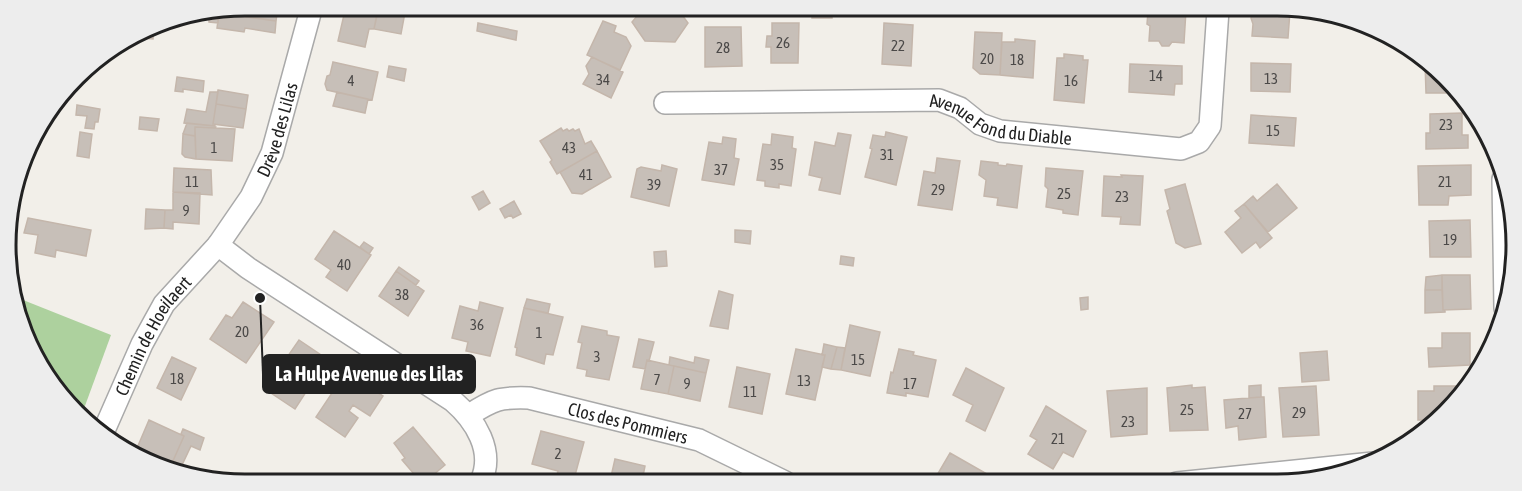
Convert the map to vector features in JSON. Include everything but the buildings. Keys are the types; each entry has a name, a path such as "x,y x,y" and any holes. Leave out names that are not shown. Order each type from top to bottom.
{"street":[{"name":"Drève des Lilas","path":"219,245 251,197 272,153 309,16"},
{"name":"Avenue Fond du Diable","path":"665,103 939,100 960,108 980,124 1000,131 1181,149 1198,142 1210,126 1218,16"},
{"path":"1504,214 1504,269"},
{"path":"219,245 248,268 453,401 468,415 483,442 486,470 484,474"},
{"name":"Chemin de Hoeilaert","path":"106,427 142,344 164,304 219,245"},
{"name":"Clos des Pommiers","path":"468,415 488,402 502,398 529,398 699,440 769,474"},
{"path":"1265,474 1337,467"}],"green space":[{"path":"23,300 111,335 84,407 64,385 47,360 34,333"}],"place":[{"name":"La Hulpe Avenue des Lilas","path":"260,298"}]}
